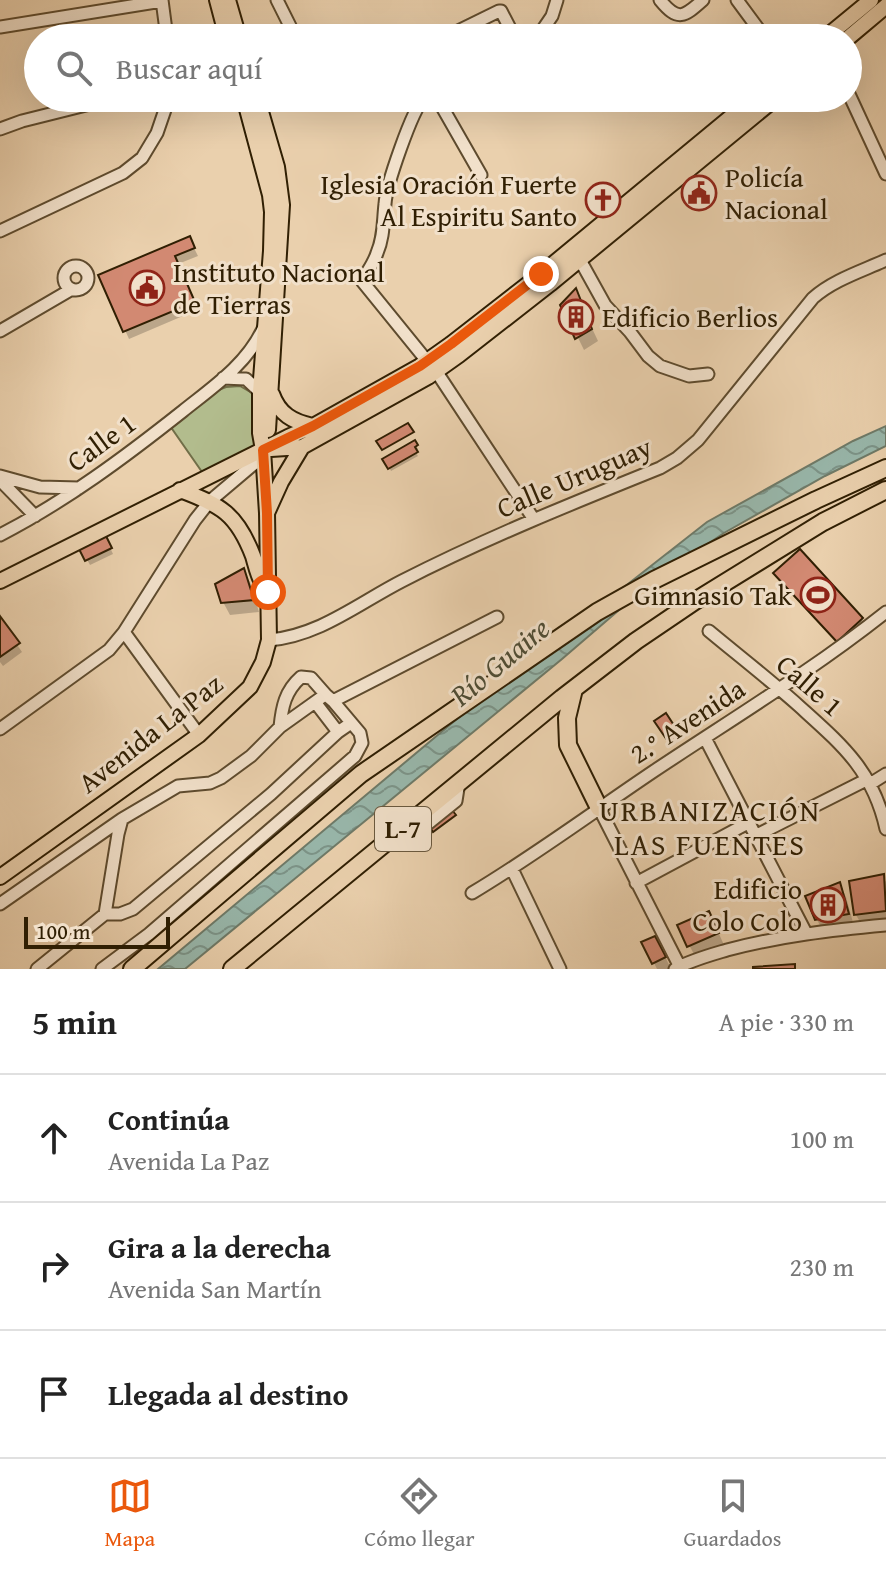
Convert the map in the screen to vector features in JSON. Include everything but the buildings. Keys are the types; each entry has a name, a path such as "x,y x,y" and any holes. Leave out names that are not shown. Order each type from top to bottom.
{"highway":[{"name":"L-7","path":"132,969 361,774 597,612 654,580 886,468"},
{"name":"L-7","path":"232,969 636,641 823,522 886,490"},
{"path":"574,689 567,718 568,745 599,808"}],"main road":[{"path":"217,0 223,24"},
{"path":"228,0 235,24"},
{"path":"842,24 871,0"},
{"path":"862,26 886,6"},
{"path":"248,112 272,212 265,325 265,392 287,417 313,426"},
{"path":"261,112 277,167 282,205 265,392"},
{"path":"267,513 302,447 432,366 737,112"},
{"path":"0,581 313,426 482,338 759,112"},
{"name":"Avenida La Paz","path":"0,877 199,735 250,687 263,662 269,640 263,450 269,427 265,392"},
{"path":"263,450 302,447"},
{"name":"Avenida La Paz","path":"180,490 210,501 229,515 241,532 268,592"}],"street":[{"path":"277,0 289,24"},
{"path":"547,24 557,0"},
{"path":"660,0 670,12 684,15 703,0"},
{"path":"737,0 755,24"},
{"path":"0,27 162,1 165,24"},
{"path":"472,24 499,11 508,24"},
{"path":"0,129 58,112"},
{"path":"0,231 123,173 142,158 157,133 164,112"},
{"path":"415,112 387,187 385,223 377,255 362,281 432,366 533,518"},
{"path":"445,112 481,175"},
{"path":"857,112 886,174"},
{"path":"580,260 605,305 648,356 660,366 689,376 708,374"},
{"name":"Calle Uruguay","path":"269,640 286,639 319,627 401,581 533,518 660,468 677,458 698,440 820,291 886,260"},
{"path":"0,331 72,289"},
{"name":"Calle 1","path":"0,535 119,461 239,365 265,325"},
{"path":"223,378 246,379 265,392"},
{"path":"0,729 109,650 124,632 195,520 210,501 255,463 263,450"},
{"path":"0,478 40,487 80,488"},
{"path":"0,478 35,516"},
{"name":"2.° Avenida","path":"472,893 779,689 886,612"},
{"path":"0,904 122,819 178,786 210,783 221,778 251,756 280,727 315,702 330,698 497,617"},
{"name":"Calle 1","path":"709,631 844,748 868,782 879,804 886,829"},
{"path":"124,632 199,735"},
{"path":"102,969 149,934 355,756 362,743 360,733 311,678 301,677 287,692 280,727"},
{"path":"315,702 338,732"},
{"path":"37,969 105,914 120,914 133,909 351,723"},
{"path":"705,738 806,933"},
{"path":"755,836 886,774"},
{"path":"599,808 679,968 743,946 806,933 886,925"},
{"path":"105,914 122,819"},
{"path":"636,883 748,823"},
{"path":"512,869 560,969"}],"green space":[{"path":"240,386 257,400 258,456 209,482 168,423 211,393"}],"water":[{"path":"886,426 886,446 825,476 724,533 654,580 185,969 158,969 476,703 707,522"}],"place":[{"name":"Policía Nacional","path":"699,193"},
{"name":"Iglesia Oración Fuerte Al Espiritu Santo","path":"603,200"},
{"name":"Instituto Nacional de Tierras","path":"147,288"},
{"name":"Edificio Berlios","path":"576,317"},
{"name":"Gimnasio Tak","path":"818,595"},
{"name":"Edificio Colo Colo","path":"828,905"}],"district":[{"name":"URBANIZACIÓN LAS FUENTES","path":"710,828"}],"route":[{"path":"268,592 263,450 313,426 420,366 541,274"}],"water label":[{"name":"Río Guaire","path":"500,662"}]}
